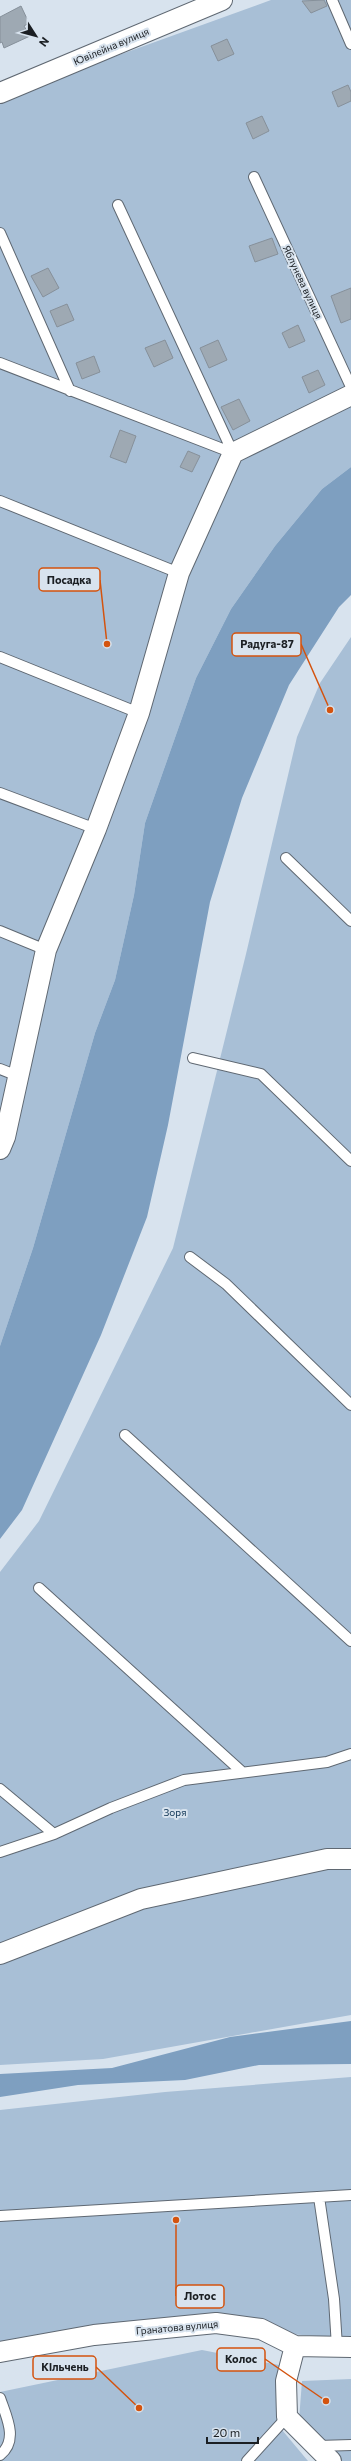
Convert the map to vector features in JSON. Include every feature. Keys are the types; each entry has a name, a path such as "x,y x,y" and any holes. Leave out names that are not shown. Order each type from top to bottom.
{"street":[{"name":"Ювілейна вулиця","path":"0,93 222,0"},
{"path":"0,1148 18,1076 46,950 96,829 139,713 180,573 233,453 351,395"},
{"path":"0,1954 141,1899 327,1859 351,1859"},
{"name":"Гранатова вулиця","path":"0,2352 94,2335 216,2323 261,2329 295,2346 344,2347"},
{"path":"295,2346 286,2381 287,2417 318,2446 331,2461"}],"lane":[{"path":"332,0 351,44"},
{"name":"Яблунева вулиця","path":"254,177 351,387"},
{"path":"118,205 233,453"},
{"path":"0,233 70,391"},
{"path":"0,363 233,453"},
{"path":"0,502 180,573"},
{"path":"0,657 139,713"},
{"path":"0,793 96,829"},
{"path":"286,858 351,921"},
{"path":"0,931 46,950"},
{"path":"193,1058 260,1074 351,1162"},
{"path":"0,1069 18,1076"},
{"path":"190,1257 226,1284 351,1405"},
{"path":"125,1436 351,1641"},
{"path":"38,1588 241,1771"},
{"path":"0,1852 54,1834 111,1808 184,1780 241,1771 327,1762 351,1754"},
{"path":"0,1789 54,1834"},
{"path":"0,2216 351,2195"},
{"path":"319,2197 334,2299 344,2347"},
{"path":"0,2398 11,2434 8,2444 0,2455"},
{"path":"247,2461 287,2417"},
{"path":"318,2446 351,2446"}],"green space":[{"path":"271,0 351,0 351,467 322,489 275,546 231,609 196,678 145,823 134,895 115,980 95,1033 33,1248 0,1346 0,98"},
{"name":"Зоря","path":"351,637 351,2015 103,2059 0,2065 0,1572 39,1521 173,1248 246,954 297,737 320,683"},
{"path":"351,2077 351,2338 223,2330 123,2334 0,2359 0,2110 165,2092"},
{"path":"202,2350 279,2365 277,2424 308,2461 0,2461 0,2392"},
{"path":"351,2379 351,2461 333,2461 299,2420 302,2381"}],"shaded area":[{"path":"351,467 351,595 339,607 289,685 242,798 210,902 168,1125 147,1217 101,1335 22,1510 0,1539 0,1346 33,1248 95,1033 115,980 134,895 145,823 196,678 231,609 275,546 322,489"},
{"path":"351,2021 351,2064 259,2065 185,2080 78,2085 0,2097 0,2074 112,2068 230,2037"}],"building":[{"path":"324,0 327,6 311,13 302,1"},
{"path":"21,6 29,23 24,26 30,36 4,48 2,42 0,43 0,17"},
{"path":"227,39 234,54 218,61 211,46"},
{"path":"348,85 351,92 351,101 338,107 332,92"},
{"path":"262,116 269,131 253,139 246,123"},
{"path":"272,238 278,254 255,262 249,246"},
{"path":"48,268 59,288 43,297 31,276"},
{"path":"351,288 351,319 341,323 331,296"},
{"path":"67,304 74,320 57,327 50,311"},
{"path":"298,325 305,341 289,348 282,333"},
{"path":"165,340 173,358 154,367 145,348"},
{"path":"218,340 227,360 209,368 200,348"},
{"path":"94,356 100,372 82,379 76,363"},
{"path":"318,370 325,385 309,393 302,377"},
{"path":"239,399 250,421 233,430 221,407"},
{"path":"120,430 136,436 126,463 110,457"},
{"path":"188,451 200,456 192,472 180,467"}],"place":[{"name":"Посадка","path":"107,644"},
{"name":"Радуга-87","path":"330,710"},
{"name":"Лотос","path":"176,2220"},
{"name":"Колос","path":"326,2401"},
{"name":"Кільчень","path":"139,2408"}]}
